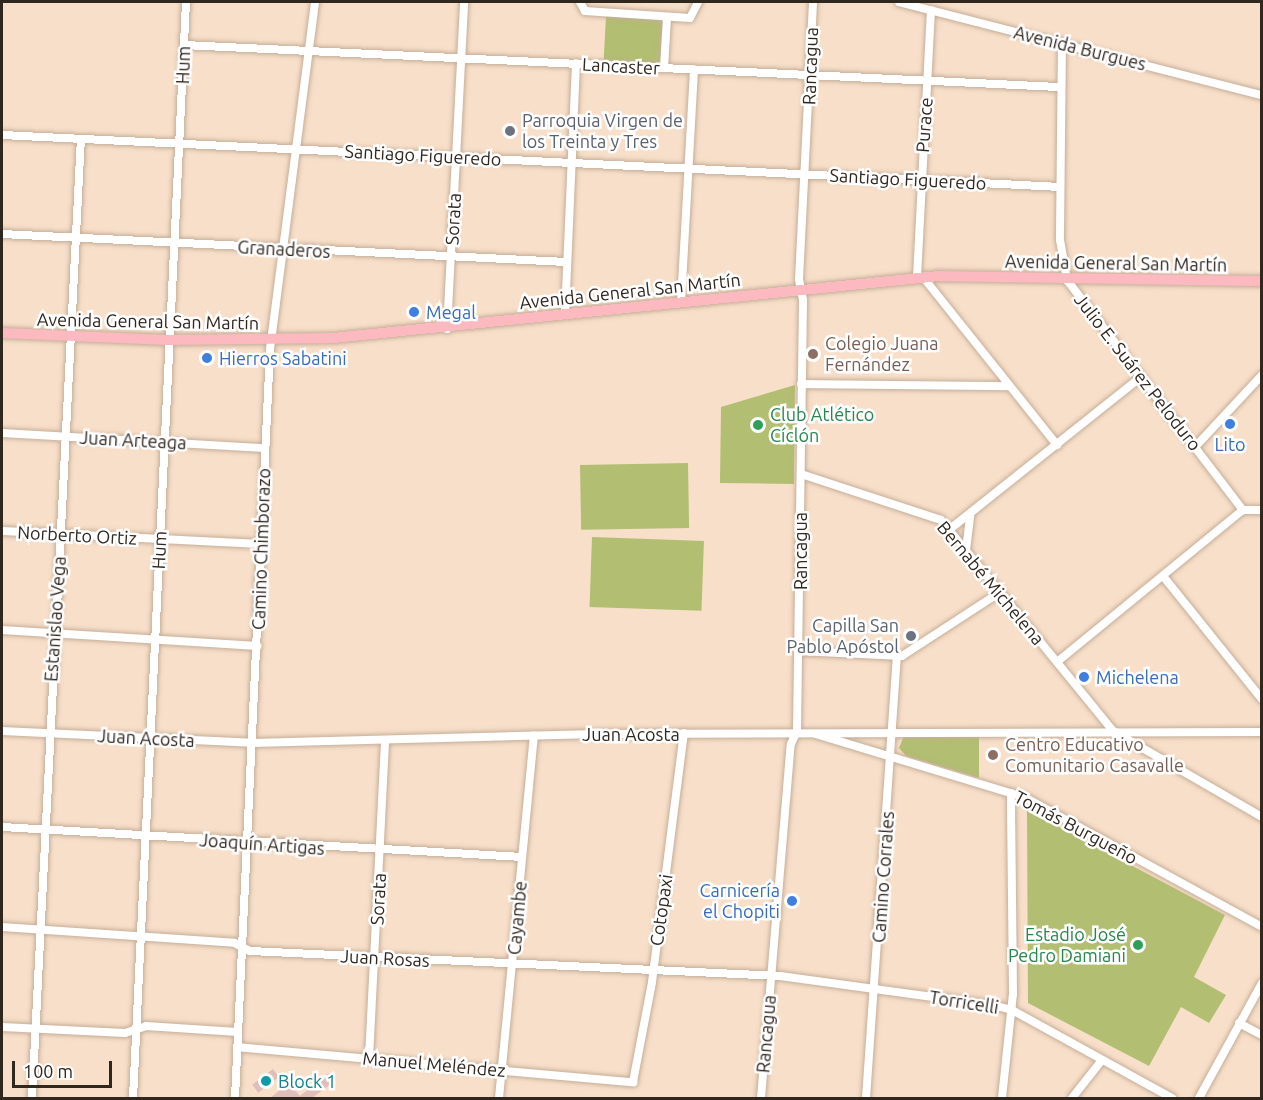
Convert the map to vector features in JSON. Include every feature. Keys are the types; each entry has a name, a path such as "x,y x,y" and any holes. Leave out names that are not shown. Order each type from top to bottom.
{"main road":[{"name":"Avenida General San Martín","path":"2,333 168,340 271,339 447,329 920,277 1262,281"}],"street":[{"name":"Hum","path":"132,1098 186,2"},
{"name":"Camino Chimborazo","path":"234,1098 249,844 271,339 315,2"},
{"name":"Sorata","path":"447,329 464,2"},
{"path":"581,6 667,17 693,16 698,2"},
{"name":"Rancagua","path":"761,1098 791,744 797,731 801,289 813,2"},
{"name":"Avenida Burgues","path":"899,2 1262,95"},
{"name":"Purace","path":"920,277 921,180 931,10"},
{"path":"664,68 667,17"},
{"name":"Julio E. Suárez Peloduro","path":"1062,42 1059,87 1060,240 1067,280 1243,510"},
{"name":"Lancaster","path":"184,45 1059,87"},
{"path":"565,315 576,63"},
{"path":"681,302 694,69"},
{"name":"Santiago Figueredo","path":"2,135 1060,187"},
{"name":"Estanislao Vega","path":"32,1098 37,1029 43,830 81,139"},
{"name":"Granaderos","path":"2,234 567,262"},
{"path":"920,277 1057,445"},
{"path":"1196,446 1262,375"},
{"path":"950,529 1140,378"},
{"path":"801,384 1009,386"},
{"name":"Juan Arteaga","path":"2,433 265,447"},
{"name":"Bernabé Michelena","path":"801,474 937,518 950,529 1113,731"},
{"path":"1056,662 1243,510 1262,510"},
{"path":"966,550 971,513"},
{"name":"Norberto Ortiz","path":"2,531 261,544"},
{"path":"1163,576 1262,699"},
{"path":"799,651 897,656 922,646 1000,592"},
{"path":"2,630 257,646"},
{"name":"Camino Corrales","path":"866,1098 897,656"},
{"name":"Juan Acosta","path":"2,731 252,743 797,731 1262,732"},
{"path":"1113,731 1262,817"},
{"name":"Tomás Burgueño","path":"810,732 891,759 1011,792 1262,927"},
{"name":"Cotopaxi","path":"630,1083 637,1075 653,973 684,733"},
{"name":"Cayambe","path":"499,1098 534,736"},
{"name":"Sorata","path":"369,1058 385,740"},
{"path":"1002,1098 1012,1010 1011,792"},
{"name":"Joaquín Artigas","path":"2,827 249,844 522,857"},
{"name":"Juan Rosas","path":"2,927 141,935 243,948 375,958 771,977"},
{"name":"Torricelli","path":"771,977 1012,1010 1172,1098"},
{"path":"1198,1098 1262,983"},
{"path":"1239,1023 1262,1035"},
{"path":"2,1027 125,1033 136,1029 238,1032"},
{"name":"Manuel Meléndez","path":"237,1047 630,1083"},
{"path":"1072,1098 1102,1060"}],"green space":[{"path":"606,16 664,19 662,64 604,61"},
{"name":"Club Atlético Cíclón","path":"795,385 794,484 720,483 721,407"},
{"path":"688,463 689,528 581,530 580,465"},
{"path":"592,537 704,541 701,611 590,607"},
{"path":"979,735 979,778 906,756 899,748 904,736"},
{"path":"1027,810 1225,915 1194,977 1226,995 1209,1023 1181,1007 1149,1066 1028,1003"}],"building":[{"name":"Block 1","path":"273,1069 279,1077 258,1093 252,1085"},
{"path":"329,1073 335,1081 312,1098 270,1098 289,1083 300,1096"}],"place":[{"name":"Parroquia Virgen de los Treinta y Tres","path":"510,131"},
{"name":"Megal","path":"414,312"},
{"name":"Colegio Juana Fernández","path":"813,354"},
{"name":"Hierros Sabatini","path":"207,358"},
{"name":"Lito","path":"1230,424"},
{"name":"Club Atlético Cíclón","path":"758,425"},
{"name":"Capilla San Pablo Apóstol","path":"911,636"},
{"name":"Michelena","path":"1084,677"},
{"name":"Centro Educativo Comunitario Casavalle","path":"993,755"},
{"name":"Carnicería el Chopiti","path":"792,901"},
{"name":"Estadio José Pedro Damiani","path":"1138,945"},
{"name":"Block 1","path":"266,1081"}]}
